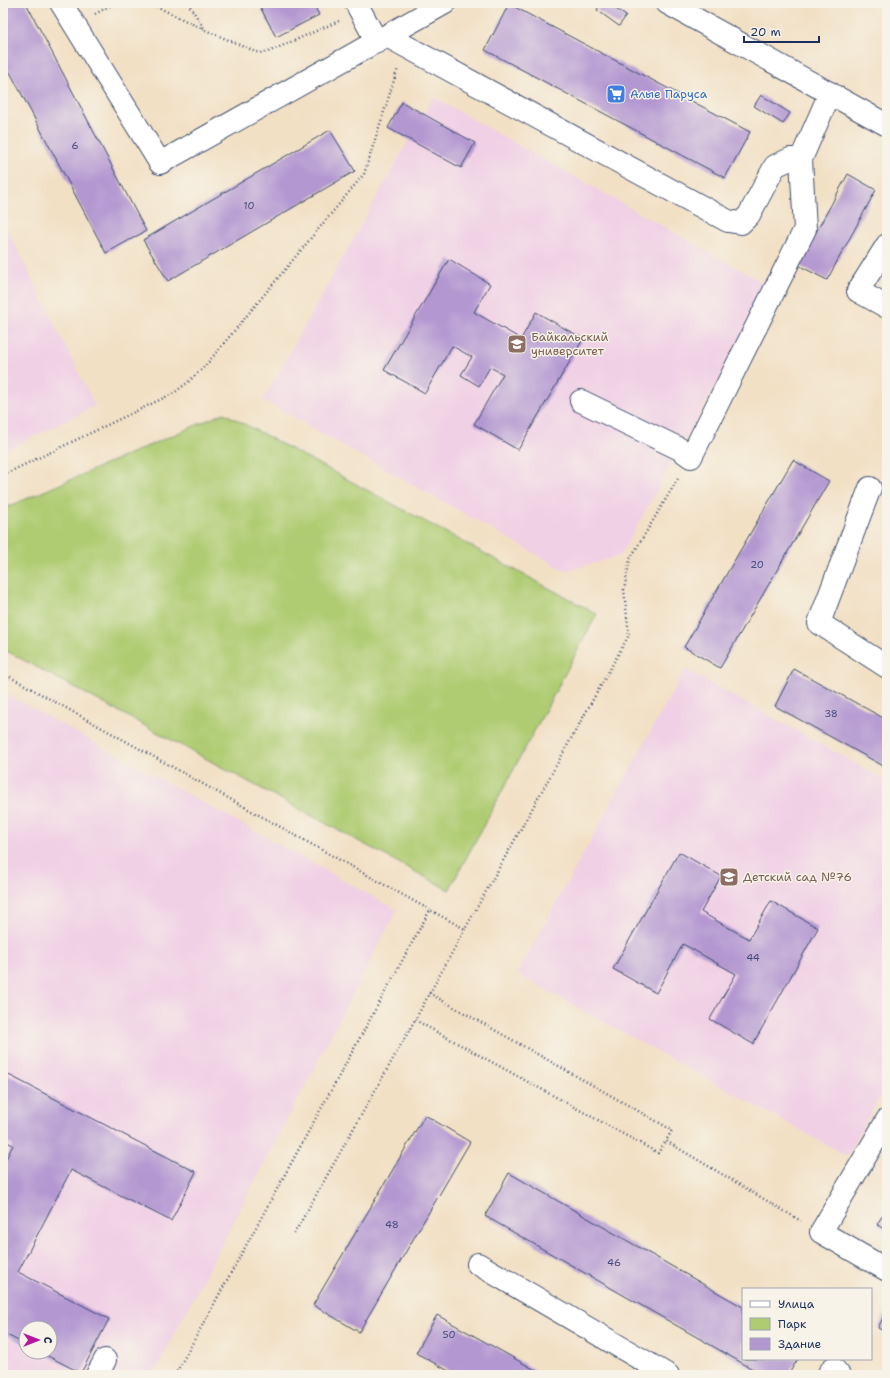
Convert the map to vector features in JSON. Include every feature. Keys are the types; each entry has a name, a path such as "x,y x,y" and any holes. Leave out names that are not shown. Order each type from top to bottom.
{"street":[{"path":"61,3 160,163 389,42 445,3"},
{"path":"667,3 887,125"},
{"path":"358,7 389,42 728,221 741,223 749,215 775,166 790,159 801,159"},
{"path":"581,401 680,449 691,457 805,229 801,159 830,93"},
{"path":"887,245 858,291 887,307"},
{"path":"870,488 820,623 887,667"},
{"path":"887,1120 821,1232 887,1270"},
{"path":"478,1264 668,1375"},
{"path":"828,1375 833,1368 839,1375"}],"path":[{"path":"149,3 205,30 259,53 264,53 358,7"},
{"path":"188,3 205,30"},
{"path":"3,475 174,393 206,365 364,174 389,42"},
{"path":"294,1234 628,635 624,590 630,559 691,457"},
{"path":"3,673 465,929"},
{"path":"175,1375 430,910"},
{"path":"414,1020 658,1153 666,1141 672,1130 429,993"},
{"path":"666,1141 821,1232"}],"shaded area":[{"name":"Байкальский университет","path":"433,97 771,287 620,556 566,571 263,400"},
{"path":"3,220 95,406 3,452"},
{"name":"Детский сад №76","path":"685,669 887,781 887,1084 847,1156 517,974"},
{"path":"3,692 397,910 153,1375 3,1375"}],"green space":[{"path":"224,413 597,614 449,890 3,649 3,509"}],"building":[{"path":"3,3 26,3 146,231 106,253 3,59"},
{"path":"258,3 313,3 319,15 276,37"},
{"path":"601,3 608,3 626,16 619,26 597,10"},
{"path":"509,4 750,132 725,178 485,50"},
{"path":"761,95 790,113 783,124 754,106"},
{"path":"402,102 475,143 461,168 388,128"},
{"path":"330,130 355,171 168,281 143,240"},
{"path":"848,174 876,190 827,280 798,265"},
{"path":"449,259 490,284 474,312 521,339 536,312 583,339 518,450 474,424 503,374 490,367 479,386 461,375 472,357 452,346 425,393 384,370"},
{"path":"793,460 829,481 720,668 684,647"},
{"path":"794,669 887,720 887,768 775,706"},
{"path":"679,852 721,876 701,912 749,939 771,901 818,928 753,1044 710,1019 736,974 683,944 656,993 613,969"},
{"path":"3,1072 196,1172 171,1221 71,1170 18,1272 109,1319 81,1373 56,1360 58,1360 58,1320 18,1320 18,1341 3,1333 3,1165 13,1145 3,1140"},
{"path":"425,1115 470,1142 359,1332 313,1305"},
{"path":"509,1173 742,1306 742,1360 797,1360 788,1375 763,1375 485,1216"},
{"path":"887,1209 887,1232 877,1224"},
{"path":"887,1309 887,1333 878,1328"},
{"path":"437,1315 544,1375 456,1375 416,1353"}],"place":[{"name":"Алые Паруса","path":"616,94"},
{"name":"Байкальский университет","path":"517,344"},
{"name":"Детский сад №76","path":"729,877"}]}
